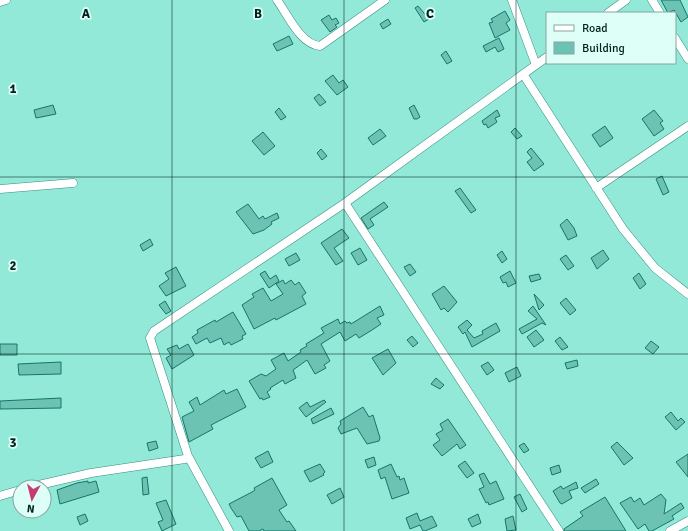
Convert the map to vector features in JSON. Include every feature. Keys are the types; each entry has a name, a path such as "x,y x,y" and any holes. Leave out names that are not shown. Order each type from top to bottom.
{"street":[{"path":"0,2 6,0"},
{"path":"277,0 303,38 312,45 320,46 376,3 385,0"},
{"path":"512,0 536,65"},
{"path":"609,12 626,0"},
{"path":"652,0 659,12"},
{"path":"676,40 688,59"},
{"path":"229,531 188,456 150,338 151,334 345,203 546,58"},
{"path":"523,74 623,229 655,268 688,294"},
{"path":"596,188 688,126"},
{"path":"0,189 73,183"},
{"path":"345,203 559,531"},
{"path":"52,482 91,473 184,459 188,456"},
{"path":"0,496 12,492"},
{"path":"670,531 685,525"}],"building":[{"path":"661,0 680,0 688,17 681,22 674,10 667,12"},
{"path":"418,6 429,19 424,22 415,8"},
{"path":"505,11 510,20 506,23 510,30 495,38 489,23 493,22 491,19"},
{"path":"329,15 332,20 336,18 339,23 335,25 337,27 330,32 321,20"},
{"path":"388,19 391,24 383,29 380,24"},
{"path":"289,36 293,44 277,51 273,44"},
{"path":"499,38 504,49 498,52 495,47 486,52 483,46"},
{"path":"446,51 452,61 447,64 441,55"},
{"path":"333,75 339,83 343,80 348,87 337,95 325,81"},
{"path":"319,94 326,102 320,106 314,98"},
{"path":"53,105 56,114 36,118 34,110"},
{"path":"414,105 420,117 417,119 414,119 409,108"},
{"path":"279,108 286,117 281,120 275,112"},
{"path":"497,110 500,116 495,118 497,122 488,128 482,121"},
{"path":"654,110 663,121 660,123 664,129 654,136 642,119"},
{"path":"605,126 613,138 600,147 592,135"},
{"path":"515,128 522,136 517,139 511,132"},
{"path":"380,129 386,136 373,145 368,138"},
{"path":"263,132 275,146 264,155 252,141"},
{"path":"531,148 544,164 534,171 527,162 532,158 527,152"},
{"path":"321,149 327,156 322,160 317,153"},
{"path":"662,176 669,192 663,195 656,179"},
{"path":"460,188 476,210 471,213 455,191"},
{"path":"384,202 388,207 370,219 374,225 368,229 361,218"},
{"path":"248,204 259,219 263,216 265,219 277,213 279,218 271,222 272,224 264,230 253,234 236,212"},
{"path":"567,219 574,228 577,236 568,240 560,225"},
{"path":"342,229 349,238 334,248 343,261 336,265 321,243"},
{"path":"150,239 153,245 143,251 140,245"},
{"path":"360,248 367,260 358,265 351,253"},
{"path":"603,250 609,259 597,269 591,258"},
{"path":"502,251 507,259 502,263 497,255"},
{"path":"296,253 300,260 289,266 285,259"},
{"path":"566,255 574,266 568,270 560,259"},
{"path":"410,264 416,272 410,276 404,267"},
{"path":"176,267 186,286 166,296 159,286 169,279 165,273"},
{"path":"265,271 270,279 276,275 279,281 269,288 260,274"},
{"path":"510,271 516,283 508,287 506,282 503,283 500,277"},
{"path":"639,273 646,284 640,289 633,278"},
{"path":"539,274 541,279 531,282 529,276"},
{"path":"283,280 285,284 291,280 295,285 299,282 306,293 302,296 306,304 276,320 275,318 254,329 242,305 254,297 252,294 263,288 271,301 283,294 276,284"},
{"path":"444,286 457,302 448,312 444,308 441,310 432,294"},
{"path":"534,294 544,305 539,310"},
{"path":"566,298 576,310 570,315 560,303"},
{"path":"165,301 171,311 166,314 159,305"},
{"path":"380,306 384,315 377,318 381,324 372,330 359,338 356,334 345,341 340,332 321,344 330,361 324,365 326,368 315,374 307,360 293,370 296,378 285,384 283,380 270,388 271,389 267,392 270,397 263,400 262,398 260,399 249,381 261,374 266,376 276,369 271,360 284,353 288,361 301,352 300,350 307,346 306,344 324,333 321,328 338,319 340,324 345,321 347,323 350,322 351,324"},
{"path":"533,306 546,325 542,323 522,334 519,329 537,319 528,311"},
{"path":"233,312 246,334 242,336 243,339 231,345 229,342 224,345 221,338 210,343 207,338 196,344 192,337 198,333 197,330 215,320 216,322"},
{"path":"467,320 472,325 467,330 474,338 483,334 482,331 496,323 500,331 472,347 465,332 463,334 458,327"},
{"path":"536,330 544,340 534,347 527,337"},
{"path":"412,336 418,343 413,347 407,340"},
{"path":"560,337 568,347 562,350 555,341"},
{"path":"651,341 659,347 653,354 645,348"},
{"path":"0,344 17,344 17,355 0,355"},
{"path":"188,344 194,355 172,369 166,358 171,355 167,349 177,345 179,349"},
{"path":"388,349 396,363 383,375 372,358"},
{"path":"577,360 578,366 567,369 565,363"},
{"path":"61,362 61,374 19,375 18,364"},
{"path":"488,362 494,370 487,375 481,366"},
{"path":"517,367 521,376 509,382 505,373"},
{"path":"436,378 444,385 440,389 431,384"},
{"path":"237,389 246,407 211,425 213,429 189,442 182,417 194,411 189,402 197,397 200,405 224,390 226,394"},
{"path":"61,398 61,408 0,409 0,401"},
{"path":"324,400 326,402 306,417 299,408 307,402 310,407"},
{"path":"363,407 369,417 373,415 380,438 379,441 367,444 357,428 341,434 338,428 341,424 340,421"},
{"path":"331,408 334,414 313,424 311,419"},
{"path":"671,412 678,421 681,418 685,422 676,430 665,417"},
{"path":"448,419 466,445 460,449 457,444 442,456 433,445 440,440 436,434 443,430 440,424"},
{"path":"156,441 158,448 149,451 147,443"},
{"path":"617,442 633,458 624,465 611,447"},
{"path":"524,443 529,450 524,453 519,446"},
{"path":"268,451 273,462 261,468 255,458"},
{"path":"688,454 688,477 676,462"},
{"path":"374,457 376,465 368,468 365,460"},
{"path":"465,461 474,473 467,478 458,466"},
{"path":"320,464 325,472 323,474 324,475 310,482 304,471"},
{"path":"391,464 397,477 399,476 400,480 404,478 409,493 392,499 385,477 381,479 378,470"},
{"path":"559,465 561,472 552,475 550,468"},
{"path":"484,473 490,484 496,481 504,499 489,505 488,502 486,503 479,489 484,487 479,475"},
{"path":"147,477 149,494 143,495 142,478"},
{"path":"272,478 287,505 279,510 287,522 289,521 296,531 264,531 263,529 259,531 249,531 241,516 237,517 229,504 252,492 255,490 254,488"},
{"path":"596,479 599,484 585,493 581,488"},
{"path":"88,481 88,483 96,481 99,492 60,504 57,490"},
{"path":"576,482 578,488 569,491 572,498 562,504 560,503 553,491 561,486 563,489"},
{"path":"340,488 344,497 332,504 327,495"},
{"path":"520,494 527,509 522,512 514,497"},
{"path":"661,494 666,500 664,514 681,503 684,508 672,516 674,519 652,531 649,531 645,524 638,529 620,503 631,497 634,502 640,498 644,505"},
{"path":"605,497 626,531 564,531 564,529 583,516 580,512"},
{"path":"166,500 176,524 162,531 158,522 163,520 156,503"},
{"path":"417,513 420,521 432,516 437,526 425,531 423,531 420,525 410,529 406,518"},
{"path":"85,514 88,521 80,525 77,517"},
{"path":"478,514 481,523 472,527 468,519"},
{"path":"513,516 516,530 507,531 505,519"}]}
